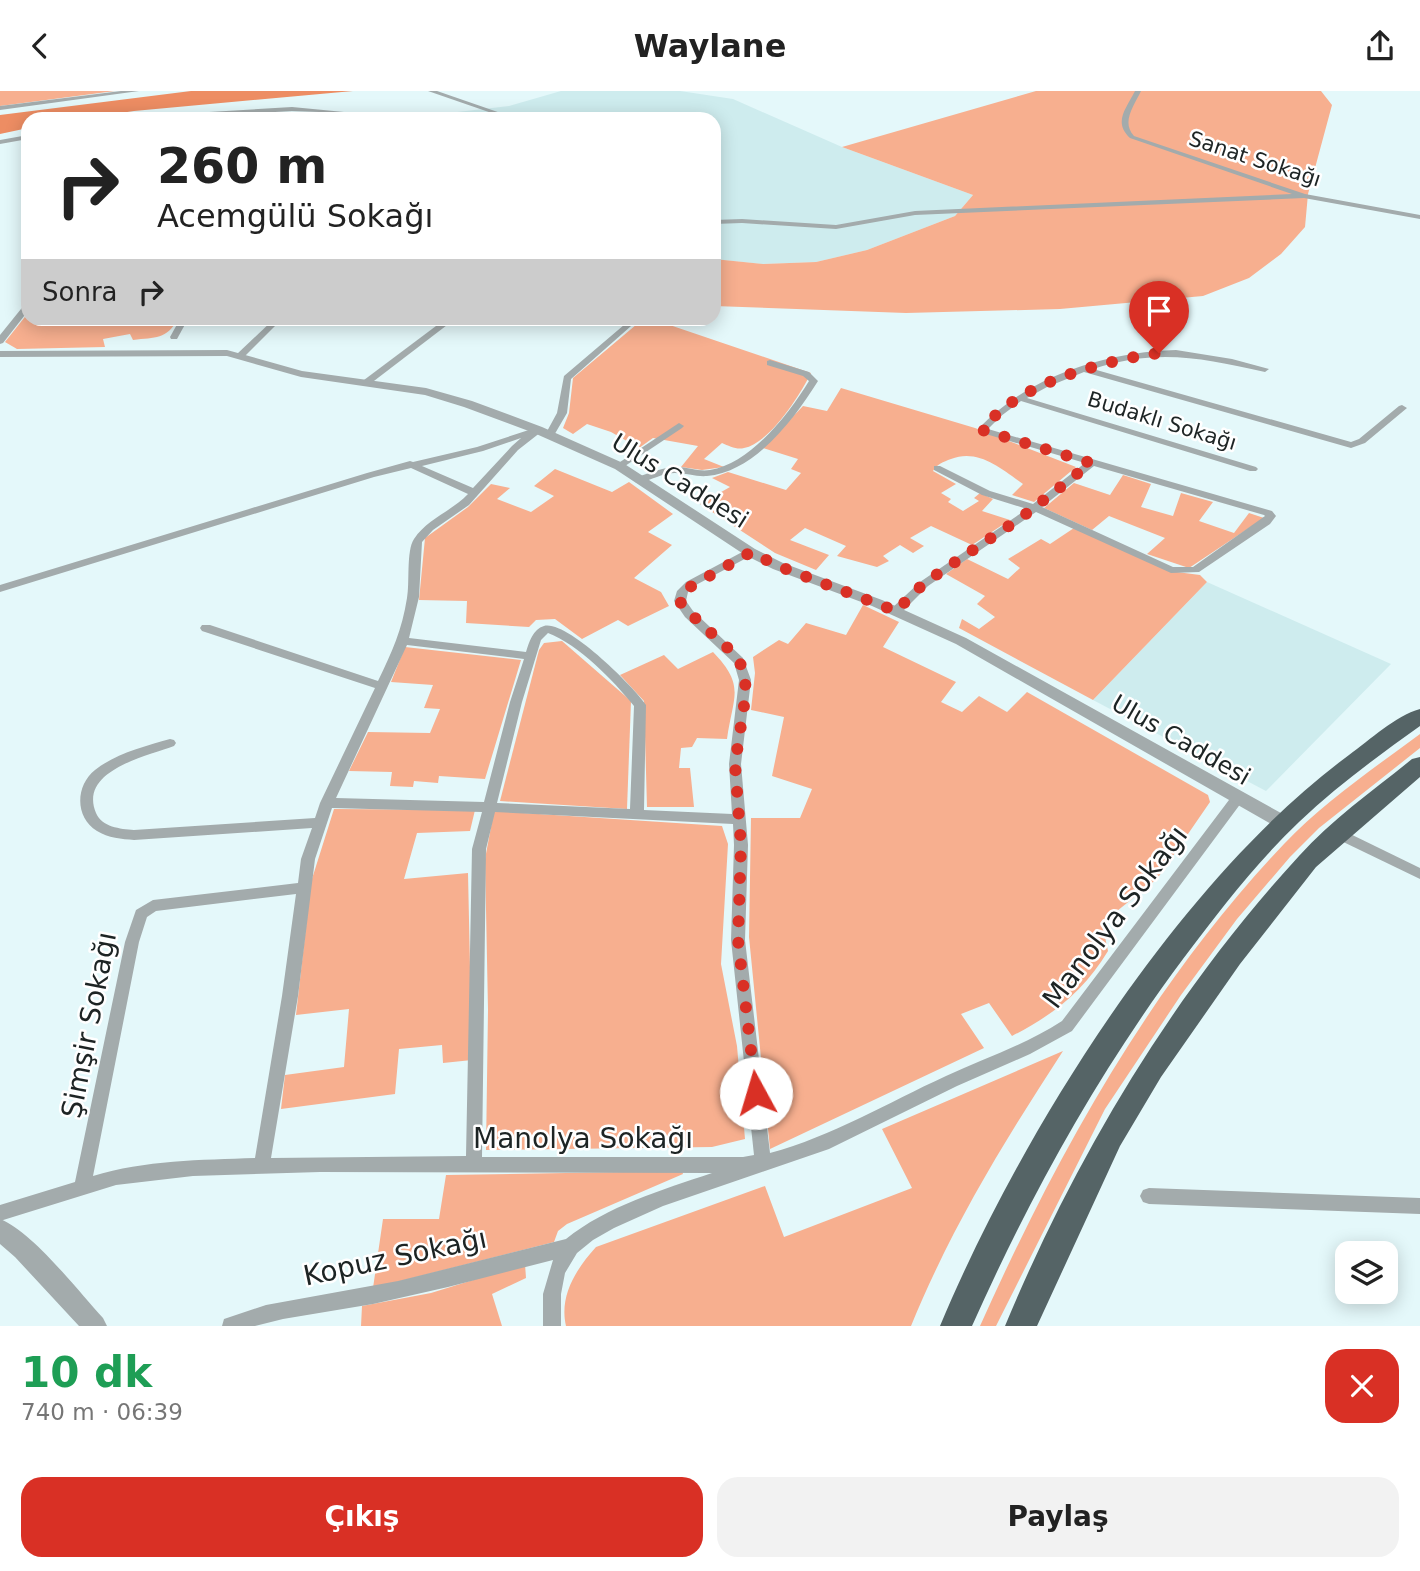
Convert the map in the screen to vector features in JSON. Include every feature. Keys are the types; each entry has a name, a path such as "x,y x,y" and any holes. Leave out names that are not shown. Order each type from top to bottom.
{"highway":[{"path":"956,1326 1024,1183 1120,1024 1236,874 1283,823 1342,772 1420,716"},
{"path":"1021,1326 1104,1148 1151,1069 1284,890 1338,832 1420,765"}],"street":[{"path":"0,108 136,91"},
{"path":"431,91 494,112"},
{"name":"Sanat Sokağı","path":"1138,91 1125,120 1125,130 1132,137 1304,196 1420,217"},
{"path":"271,112 331,112"},
{"path":"0,142 21,138"},
{"path":"721,222 836,227 915,213 1304,196"},
{"path":"0,341 21,315"},
{"path":"174,337 180,326"},
{"path":"240,356 271,326"},
{"path":"367,382 442,326"},
{"path":"262,1164 290,996 303,888 319,823 403,641 413,597 417,542 429,528 458,509 475,493 515,448 544,432 562,413 566,378 627,326"},
{"name":"Ulus Caddesi","path":"0,354 201,351 240,356 301,374 367,382 443,396 544,432 619,466 751,552 778,566 896,611 987,655 1283,823"},
{"name":"Budaklı Sokağı","path":"937,468 986,493 1035,507 1155,563 1183,571 1204,566 1271,516 982,430 1005,406 1019,398 1086,370 1124,359 1159,353 1209,358 1265,369"},
{"path":"639,479 673,470 705,473 723,470 738,464 759,446 798,405 814,381 806,374 770,363"},
{"name":"Budaklı Sokağı","path":"1086,370 1351,445 1362,441 1402,408"},
{"name":"Budaklı Sokağı","path":"1019,398 1254,469"},
{"path":"619,466 679,426"},
{"path":"0,589 410,464 544,432"},
{"path":"896,611 924,583 1035,507 1091,463"},
{"path":"410,464 475,493"},
{"path":"552,1326 552,1292 559,1267 572,1246 588,1233 615,1219 763,1163 738,940 740,819 735,764 746,693 744,669 730,650 689,614 680,601 683,591 690,584 751,552"},
{"path":"206,628 382,686"},
{"path":"474,1165 479,1015 477,884 487,807 539,633 555,630 619,682 640,705 637,813"},
{"path":"403,641 530,656"},
{"path":"170,743 98,774 91,782 87,808 97,825 113,833 134,835 319,823"},
{"name":"Manolya Sokağı","path":"0,1213 83,1186 136,1174 262,1164 763,1163 822,1142 983,1066 1034,1046 1067,1026 1237,799"},
{"path":"327,803 487,807 740,819"},
{"path":"1338,832 1420,874"},
{"name":"Şimşir Sokağı","path":"83,1186 132,942 141,914 153,906 303,888"},
{"path":"1149,1196 1420,1206"},
{"path":"0,1230 23,1249 95,1326"},
{"name":"Kopuz Sokağı","path":"232,1326 282,1308 370,1296 427,1284 572,1246"}],"shaded area":[{"path":"0,91 115,91 0,106"},
{"path":"191,91 353,91 127,112 24,112"},
{"path":"561,91 680,91 733,99 842,147 973,195 955,216 867,250 816,262 762,264 721,260 721,112 457,112 509,106"},
{"path":"1036,91 1321,91 1332,105 1308,194 1305,227 1281,254 1249,278 1203,296 1060,309 906,313 721,306 721,260 763,264 816,262 867,250 955,216 973,195 842,147"},
{"path":"21,112 21,130 0,134 0,115"},
{"path":"21,322 21,326 174,326 165,334 154,338 133,340 130,334 103,339 105,347 17,349 5,342"},
{"path":"635,326 673,326 811,373 792,405 764,437 741,448 722,443 704,459 724,467 702,470 681,467 698,446 653,438 639,448 611,432 587,424 573,434 563,428 569,413 573,378"},
{"path":"841,388 975,428 1076,467 1034,502 1012,495 1023,484 980,458 961,456 943,462 933,471 956,484 941,493 951,499 948,502 963,511 979,501 974,498 980,493 993,499 982,511 1010,520 972,545 931,526 910,538 924,546 913,553 900,545 883,556 889,561 877,567 837,556 846,546 805,528 790,540 829,555 816,570 775,553 700,504 730,487 712,478 728,472 786,490 801,473 791,469 798,459 763,448 803,406 827,411"},
{"path":"555,469 612,492 629,482 673,514 648,532 672,545 634,578 661,592 669,606 628,626 618,620 582,639 555,619 536,620 529,627 466,623 467,601 419,600 425,538 468,507 491,484 510,488 497,499 531,512 554,496 534,486"},
{"path":"1123,475 1151,484 1141,507 1173,516 1181,493 1213,502 1199,521 1234,533 1249,513 1264,518 1189,568 1147,554 1165,538 1109,516 1092,530 1044,508 1074,483 1110,495"},
{"path":"1074,528 1169,571 1200,575 1207,582 1093,700 959,628 962,619 979,629 995,617 977,604 985,596 946,574 967,559 1008,579 1020,568 1008,559 1041,539 1050,544"},
{"path":"1207,582 1391,664 1266,791 1093,700"},
{"path":"863,605 899,622 883,647 956,682 941,702 962,712 979,696 1007,712 1027,692 1208,795 1210,802 1157,879 1102,923 1108,951 1089,978 1066,1001 1012,1036 989,1003 961,1014 984,1048 770,1149 749,937 751,818 800,818 812,789 772,776 784,717 751,710 755,673 753,657 779,640 788,644 806,623 846,635"},
{"path":"562,641 631,701 627,809 500,801 539,650 544,643"},
{"path":"405,647 521,660 485,779 439,776 438,783 414,781 413,787 390,786 392,772 349,771 368,732 430,733 440,709 424,708 433,685 391,682"},
{"path":"713,652 734,683 734,702 727,739 697,738 692,747 681,748 679,768 690,768 694,807 647,807 644,701 620,675 664,655 678,669"},
{"path":"1420,734 1420,748 1319,828 1290,857 1237,919 1181,995 1105,1109 996,1326 980,1326 1042,1197 1076,1134 1150,1012 1192,953 1236,897 1299,829 1350,786"},
{"path":"334,809 475,810 470,831 417,833 404,879 468,873 472,1060 443,1063 442,1045 399,1049 395,1094 281,1109 285,1075 344,1067 349,1009 296,1015 311,882"},
{"path":"494,811 722,826 728,844 721,964 737,1046 745,1139 712,1147 486,1150 488,1010 485,859"},
{"path":"1063,1051 961,1219 911,1326 566,1326 565,1304 571,1283 596,1247 765,1186 784,1237 912,1188 882,1129"},
{"path":"682,1171 683,1174 567,1224 558,1231 554,1242 373,1288 383,1219 439,1219 446,1175"},
{"path":"525,1264 526,1278 492,1294 502,1326 361,1326 362,1306 431,1293"}],"route":[{"path":"756,1093 739,959 737,917 741,845 735,764 736,743 746,693 744,669 730,650 683,607 680,601 683,591 690,584 751,552 778,566 896,611 924,583 1022,517 1091,463 982,430 990,420 1005,406 1043,387 1103,364 1159,353"}]}
